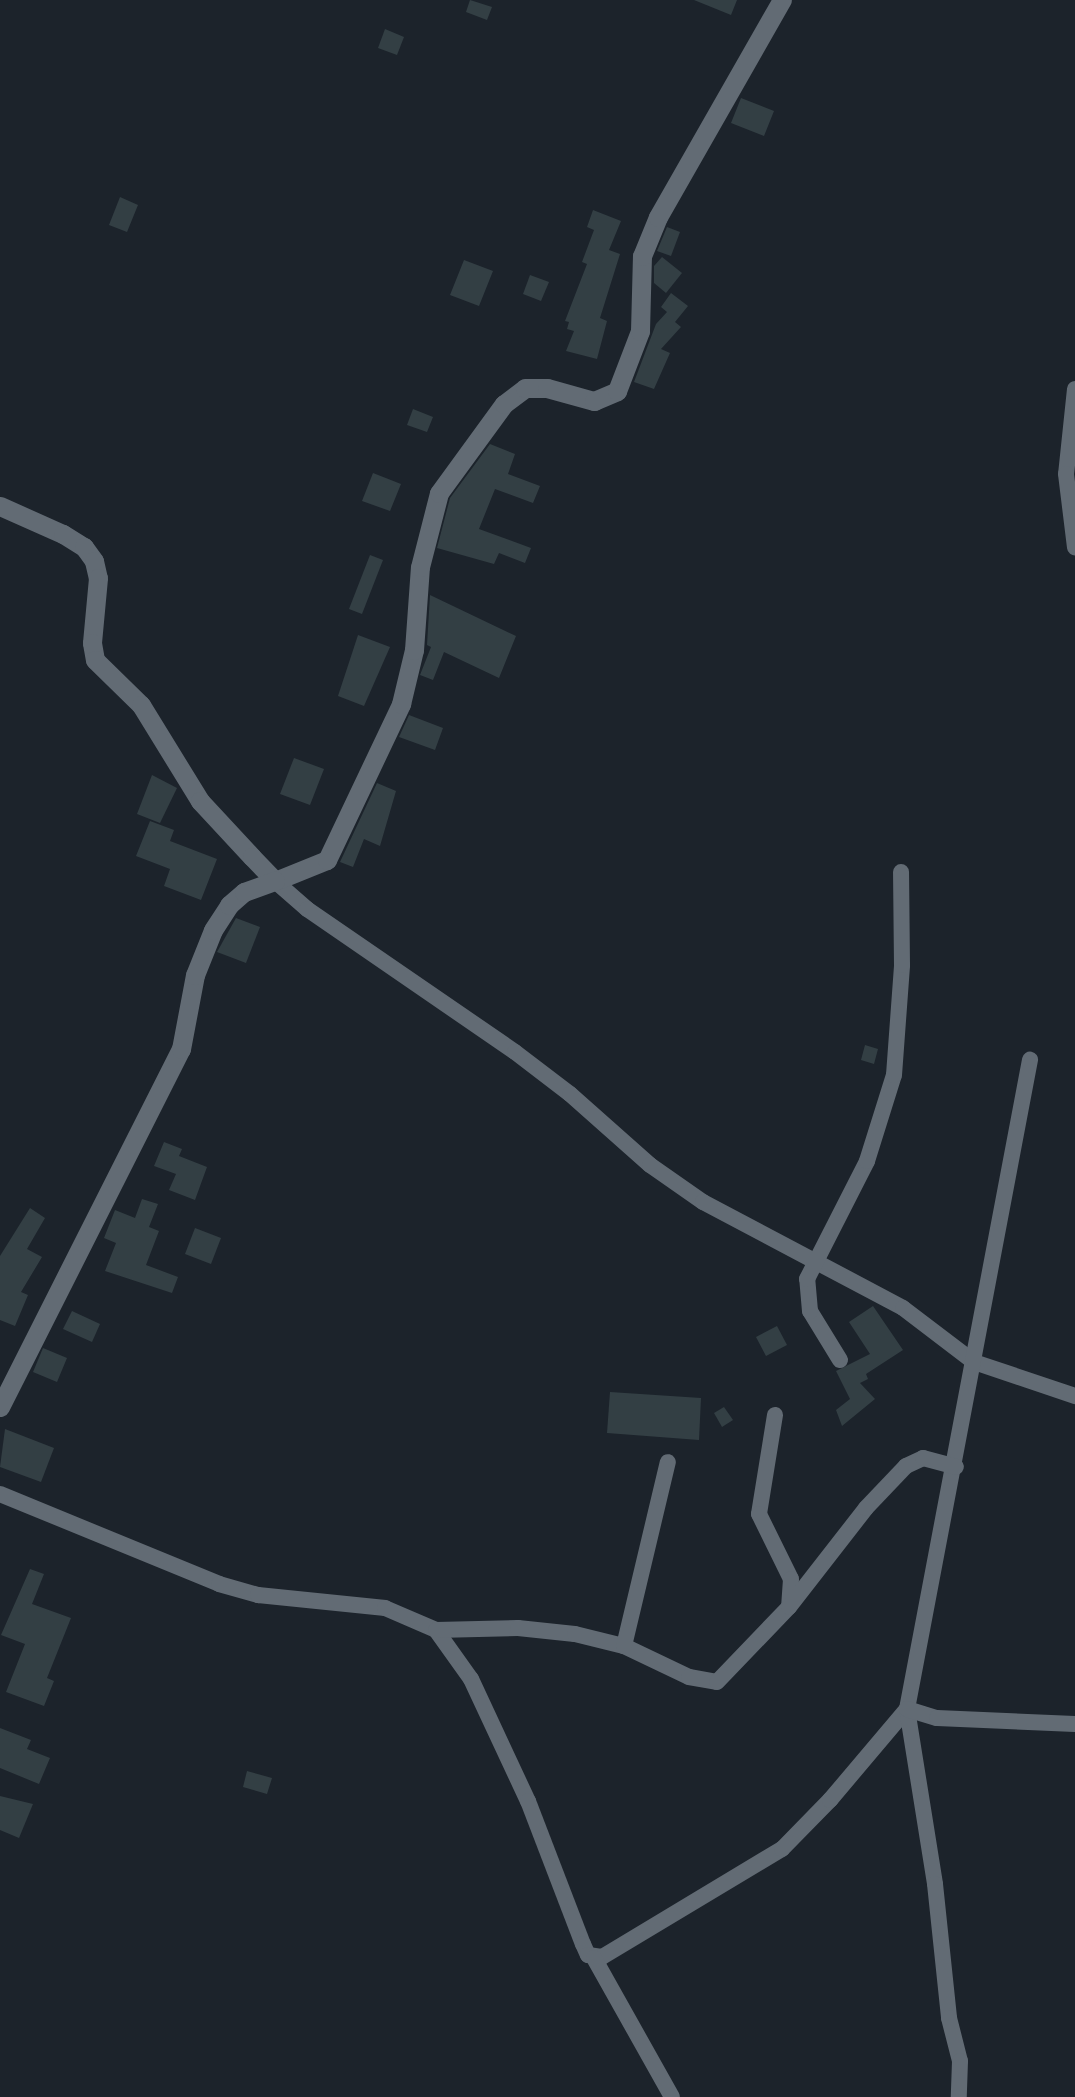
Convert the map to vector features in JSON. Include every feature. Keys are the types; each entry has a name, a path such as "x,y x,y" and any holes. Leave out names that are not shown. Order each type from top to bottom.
{"street":[{"path":"0,1407 181,1049 195,975 213,930 229,905 244,892 317,866 334,852 387,738 409,679 420,567 431,513 455,468 504,404 525,388 547,388 594,401 617,391 640,331 642,256 658,217 782,0"},
{"path":"1075,389 1071,475 1075,547"},
{"path":"0,506 63,534 84,547 94,561 98,578 92,643 95,660 141,705 200,801 275,881 307,909 570,1094 650,1165 739,1223 903,1308 974,1362 1075,1396"},
{"path":"840,1360 810,1311 806,1286 813,1263 867,1161 894,1075 902,965 901,872"},
{"path":"959,2097 960,2061 949,2018 933,1871 907,1709 956,1467 1030,1060"},
{"path":"775,1415 759,1514 791,1579 789,1607"},
{"path":"0,1494 219,1584 258,1595 385,1608 436,1630 547,1630 624,1646 689,1677 717,1682 789,1607 866,1508 906,1466 923,1458 956,1467"},
{"path":"624,1646 667,1462"},
{"path":"436,1630 471,1679 528,1801 583,1944 594,1958 672,2097"},
{"path":"907,1709 937,1718 1075,1724"},
{"path":"594,1958 782,1849 830,1800 907,1709"}],"building":[{"path":"470,0 492,7 487,20 466,12"},
{"path":"694,0 737,0 731,15"},
{"path":"385,29 404,37 397,55 378,48"},
{"path":"741,98 774,111 764,136 731,123"},
{"path":"120,197 138,205 127,232 109,225"},
{"path":"593,210 621,221 609,250 620,254 600,318 607,321 597,359 566,351 574,331 567,329 569,322 565,321 587,264 582,262 594,230 587,227"},
{"path":"667,227 680,232 671,256 657,251"},
{"path":"662,257 682,273 666,293 654,283 654,266"},
{"path":"464,260 493,271 479,306 450,295"},
{"path":"530,275 549,282 541,301 523,294"},
{"path":"671,293 688,306 675,322 681,327 661,349 670,353 654,389 634,382 656,324 667,312 661,307"},
{"path":"413,409 433,417 427,432 407,425"},
{"path":"490,444 515,454 508,474 540,486 533,503 495,489 479,529 531,548 525,563 499,553 494,564 437,548 450,498"},
{"path":"373,473 401,484 390,511 362,501"},
{"path":"370,555 383,560 362,614 349,609"},
{"path":"430,595 516,636 499,678 444,652 433,680 420,675 431,647 427,645"},
{"path":"358,635 390,647 364,706 338,696"},
{"path":"409,715 443,728 435,750 399,737"},
{"path":"294,758 324,769 310,805 280,794"},
{"path":"152,775 177,788 160,823 137,814"},
{"path":"377,783 396,791 380,846 364,839 353,867 340,862"},
{"path":"150,821 174,830 170,841 217,859 201,900 164,886 170,869 136,856"},
{"path":"236,918 260,927 246,963 217,952"},
{"path":"865,1045 878,1049 874,1064 861,1060"},
{"path":"164,1142 182,1149 179,1156 207,1167 195,1200 169,1190 176,1174 154,1166"},
{"path":"142,1199 158,1204 149,1227 159,1231 146,1265 178,1277 172,1293 105,1271 116,1243 104,1238 115,1210 135,1218"},
{"path":"30,1208 45,1218 27,1249 42,1257 21,1292 28,1295 15,1326 0,1320 0,1256"},
{"path":"195,1228 221,1238 211,1264 185,1254"},
{"path":"873,1306 903,1350 866,1374 868,1379 860,1383 875,1399 842,1426 836,1410 850,1399 836,1371 870,1354 849,1322"},
{"path":"72,1311 100,1324 92,1342 63,1329"},
{"path":"777,1326 787,1345 766,1356 756,1337"},
{"path":"43,1348 67,1358 57,1382 33,1372"},
{"path":"610,1392 701,1398 699,1440 607,1433"},
{"path":"724,1407 733,1420 722,1427 714,1413"},
{"path":"5,1429 54,1448 41,1482 0,1467"},
{"path":"30,1569 44,1574 32,1604 71,1618 47,1678 54,1681 44,1706 6,1692 25,1644 1,1635"},
{"path":"0,1728 31,1740 27,1749 50,1758 39,1784 0,1768"},
{"path":"247,1771 272,1778 267,1794 243,1787"},
{"path":"0,1796 33,1804 19,1838 0,1830"}]}
